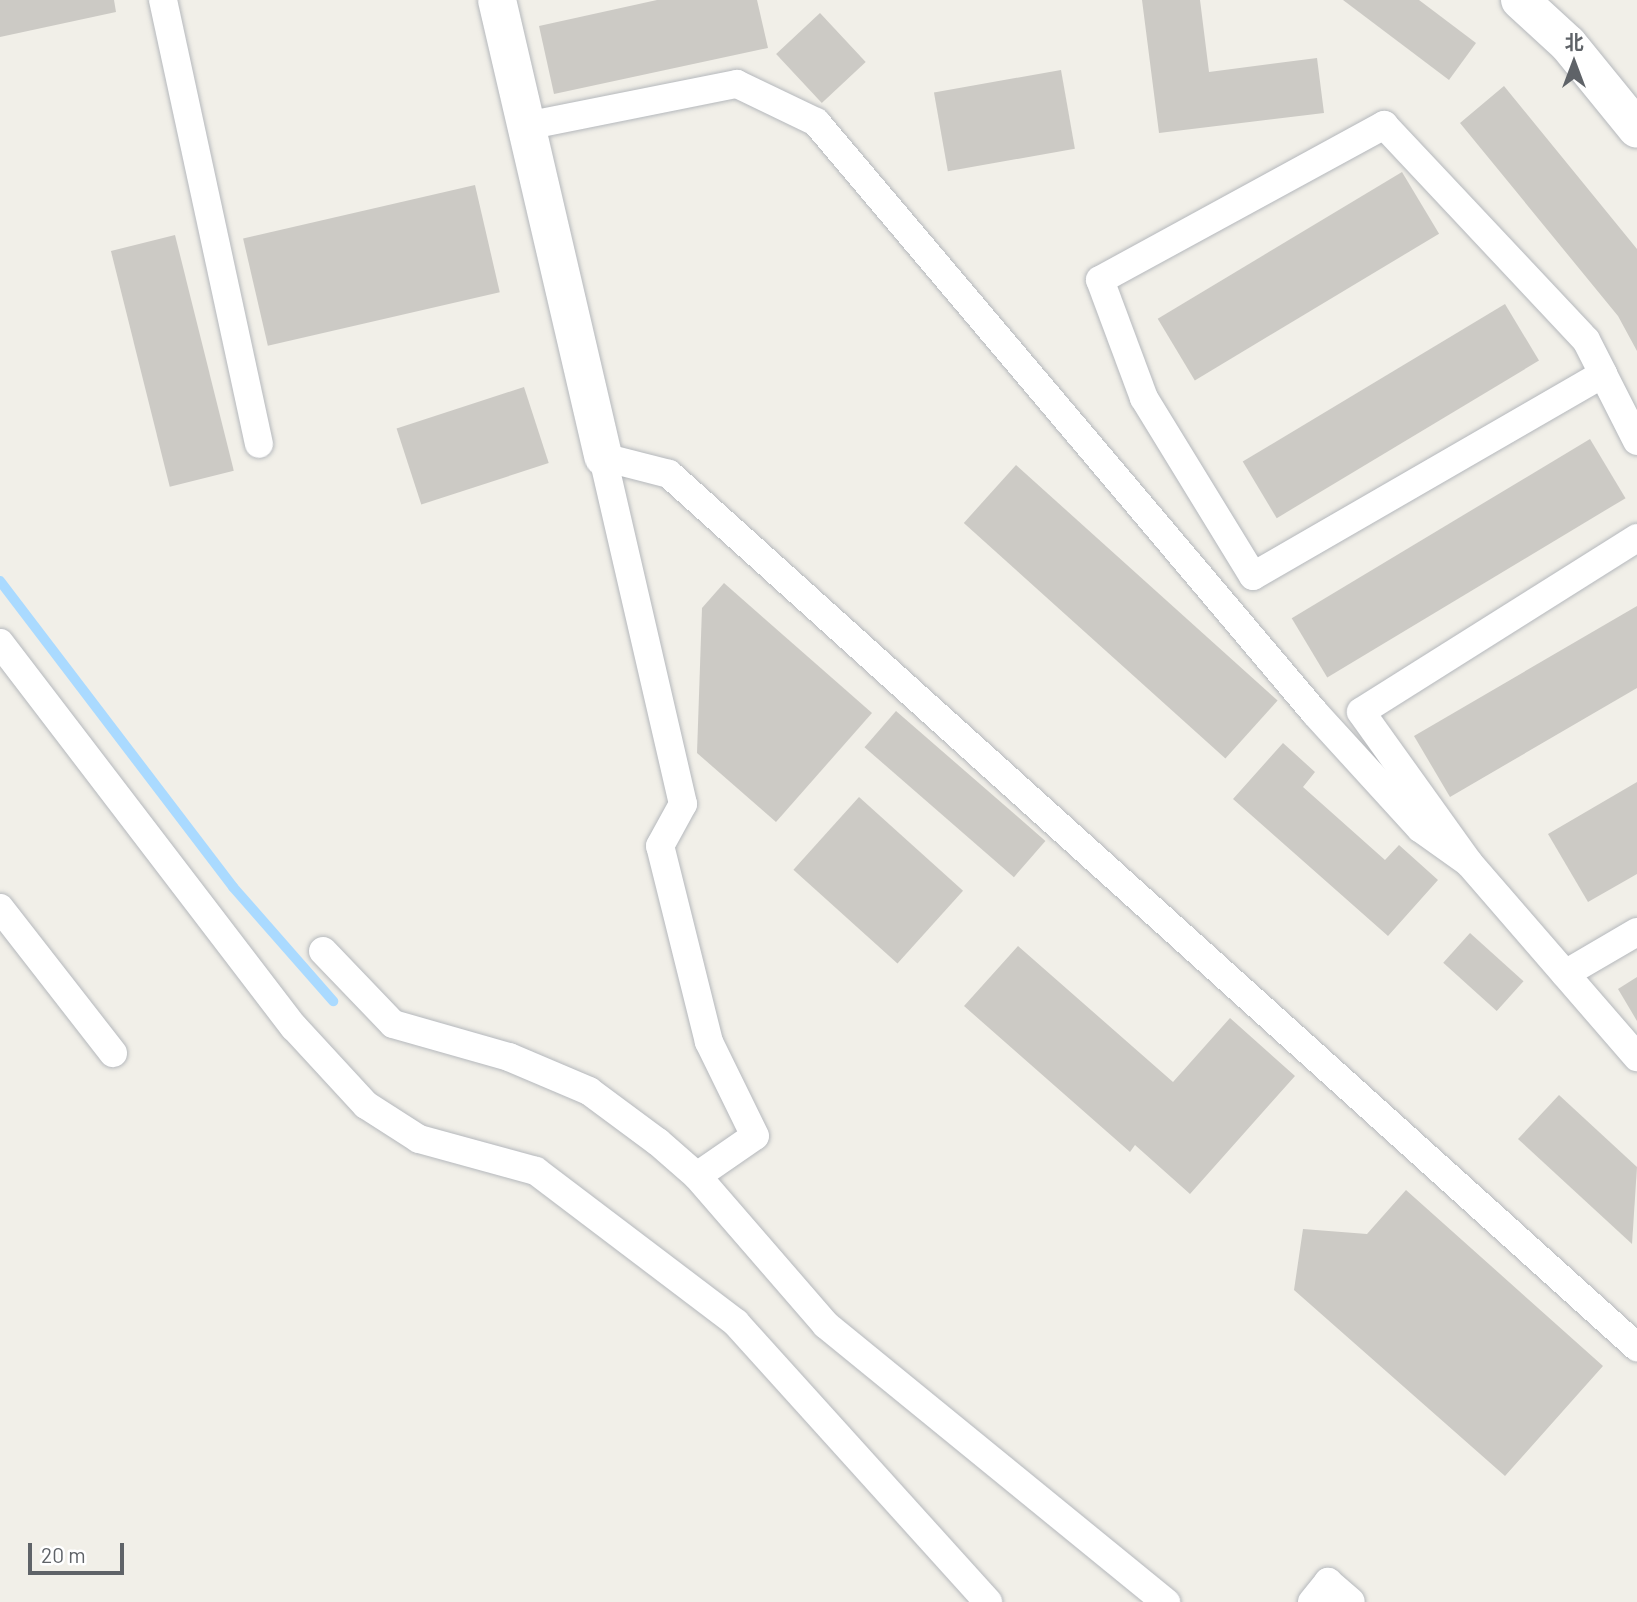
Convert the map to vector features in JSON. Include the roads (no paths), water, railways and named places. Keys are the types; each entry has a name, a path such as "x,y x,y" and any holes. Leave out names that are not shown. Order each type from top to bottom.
{"street":[{"path":"163,0 259,444"},
{"path":"497,0 683,804 660,846 709,1042 755,1136 697,1176"},
{"path":"1520,0 1568,44 1637,129"},
{"path":"526,126 737,84 816,122 1315,713 1420,828 1469,863"},
{"path":"1603,374 1253,576 1144,398 1100,280 1384,125 1586,340 1637,441"},
{"path":"603,457 668,474 1637,1347"},
{"path":"1637,538 1361,712 1469,863 1637,1057"},
{"path":"0,643 294,1027 366,1105 419,1139 536,1171 613,1236 736,1323 988,1602"},
{"path":"0,908 113,1053"},
{"path":"1566,974 1637,932"},
{"path":"323,951 393,1024 509,1057 589,1091 697,1176 826,1325 1166,1602"},
{"path":"1312,1602 1328,1582 1351,1602"}],"waterway":[{"path":"0,581 233,887 333,1001"}]}
